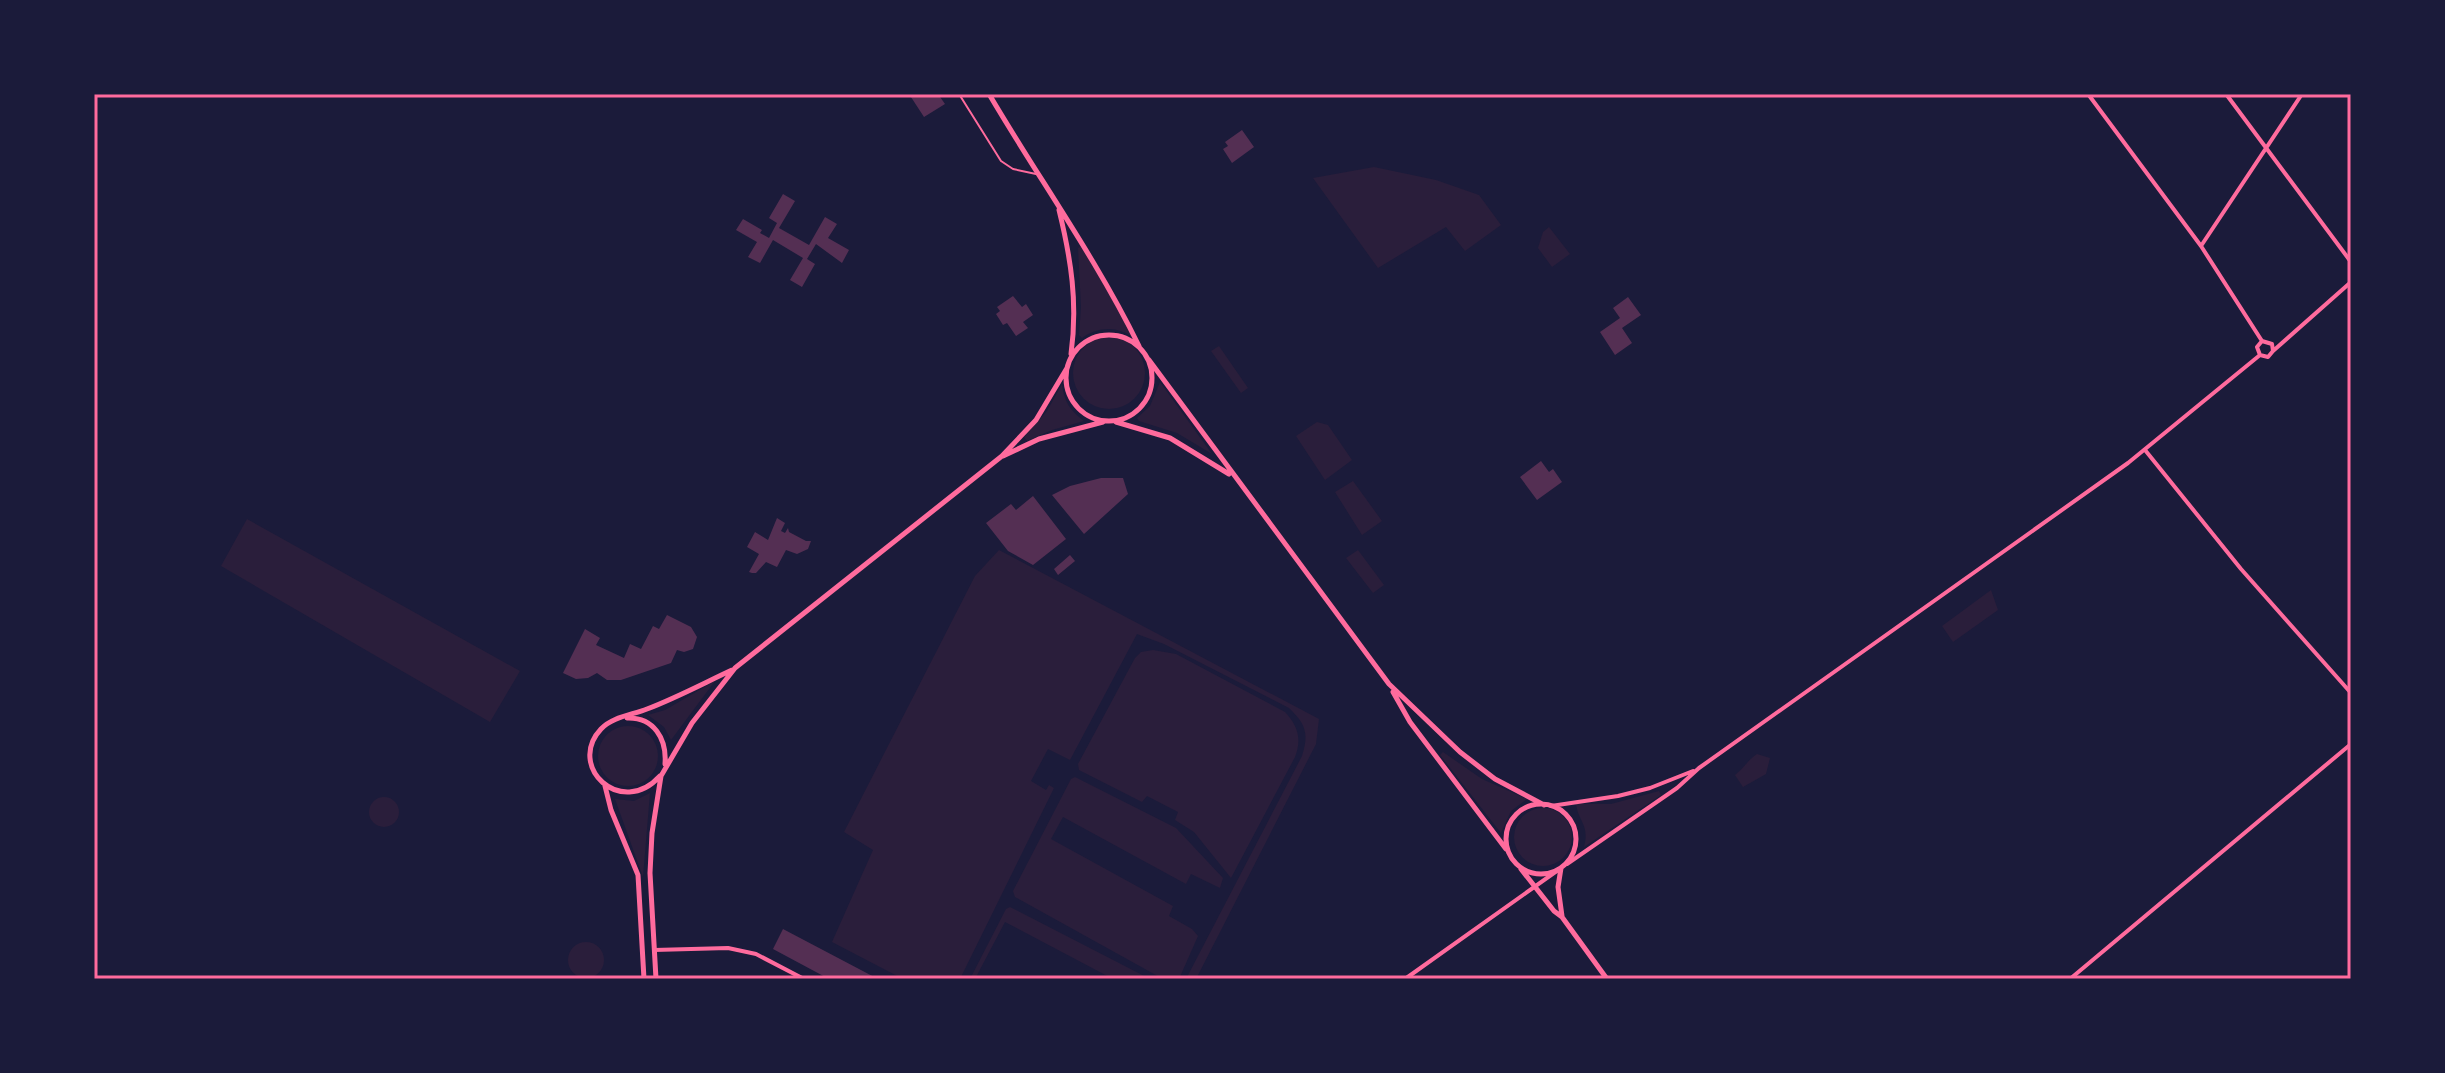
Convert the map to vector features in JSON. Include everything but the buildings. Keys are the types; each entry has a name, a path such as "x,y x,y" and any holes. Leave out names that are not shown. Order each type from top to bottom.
{"street":[{"path":"989,94 1110,288 1139,346 1389,684 1410,722 1607,979"},
{"path":"2088,94 2201,246 2262,341 2272,344 2273,351"},
{"path":"2226,94 2351,262"},
{"path":"2201,246 2302,94"},
{"path":"665,764 735,668 1002,456 1036,420 1070,360 1076,310 1074,279 1059,209"},
{"path":"2260,355 2268,357 2351,282"},
{"path":"1070,360 1086,342 1101,336 1125,338 1139,346"},
{"path":"2260,355 2257,347 2262,341"},
{"path":"1405,979 1677,788 1699,768 2145,450 2260,355"},
{"path":"1115,422 1130,417 1148,399 1153,384 1149,360"},
{"path":"1067,368 1066,385 1077,407 1090,418 1170,438 1234,477"},
{"path":"1002,456 1039,439 1106,422"},
{"path":"2145,450 2241,569 2351,693"},
{"path":"661,776 652,785 629,793 605,785 596,776 591,764 590,752 594,739 601,729 622,718 735,668"},
{"path":"1389,684 1460,752 1495,779 1568,818 1575,830 1575,845 1567,864"},
{"path":"622,718 634,718 656,729 666,752 650,873 656,979"},
{"path":"2070,979 2351,744"},
{"path":"1510,855 1507,841 1512,820 1523,810 1618,796 1650,788 1699,768"},
{"path":"605,785 611,810 638,875 644,979"},
{"path":"1518,865 1536,874 1561,868"},
{"path":"1561,868 1558,887 1562,917"},
{"path":"654,950 728,948 756,954 804,979"}],"lane":[{"path":"959,94 1001,161 1013,169 1037,174"}],"shaded area":[{"path":"1374,167 1436,180 1479,195 1501,225 1465,251 1446,227 1378,268 1313,178"},
{"path":"1549,227 1570,254 1552,267 1538,248 1543,232"},
{"path":"1082,246 1135,339 1109,329 1095,331 1082,338 1079,335 1078,248"},
{"path":"1116,337 1135,347 1143,359 1143,387 1135,399 1123,407 1102,409 1083,399 1075,387 1073,366 1083,347 1095,339"},
{"path":"1219,346 1248,388 1241,393 1211,351"},
{"path":"1160,382 1212,454 1177,433 1139,421 1137,418 1150,406"},
{"path":"1062,384 1068,405 1084,421 1027,441 1024,437 1047,411"},
{"path":"1317,422 1328,425 1352,460 1325,480 1296,436"},
{"path":"1353,481 1382,521 1362,535 1335,492"},
{"path":"247,519 520,671 490,722 221,566"},
{"path":"999,550 1319,719 1316,744 1196,979 1186,979 1302,756 1304,730 1289,708 1164,644 1137,634 1070,760 1048,749 1031,781 1046,790 1049,785 1054,788 960,979 903,979 832,942 873,850 844,832 975,576"},
{"path":"1358,550 1384,585 1373,593 1346,558"},
{"path":"1991,590 1998,610 1953,642 1942,626"},
{"path":"1153,650 1176,654 1285,712 1296,728 1298,744 1295,757 1231,878 1194,832 1175,820 1178,812 1147,796 1142,802 1079,770 1078,764 1135,658 1141,652"},
{"path":"715,681 671,740 664,727 648,715 665,710"},
{"path":"628,726 639,728 649,735 656,745 656,767 649,777 639,784 628,786 617,784 607,777 600,767 598,756 600,745 607,735 617,728"},
{"path":"1443,752 1482,779 1527,799 1511,811 1501,833 1440,755"},
{"path":"1757,754 1770,758 1766,774 1743,787 1735,775"},
{"path":"1075,777 1176,828 1223,878 1220,888 1191,874 1186,884 1063,817 1051,839 1173,906 1169,916 1198,936 1179,979 1163,979 1015,897 1013,891 1071,779"},
{"path":"1659,791 1661,795 1584,847 1585,828 1576,804 1611,804"},
{"path":"650,793 643,877 615,799 634,801"},
{"path":"384,797 395,801 399,812 395,823 384,827 373,823 369,812 373,801"},
{"path":"1543,808 1563,817 1572,837 1563,857 1543,866 1523,857 1514,837 1523,817"},
{"path":"1010,907 1150,979 1113,979 1005,922 975,979 970,979 1006,909"},
{"path":"586,942 599,947 604,960 599,973 586,978 573,973 568,960 573,947"}]}
